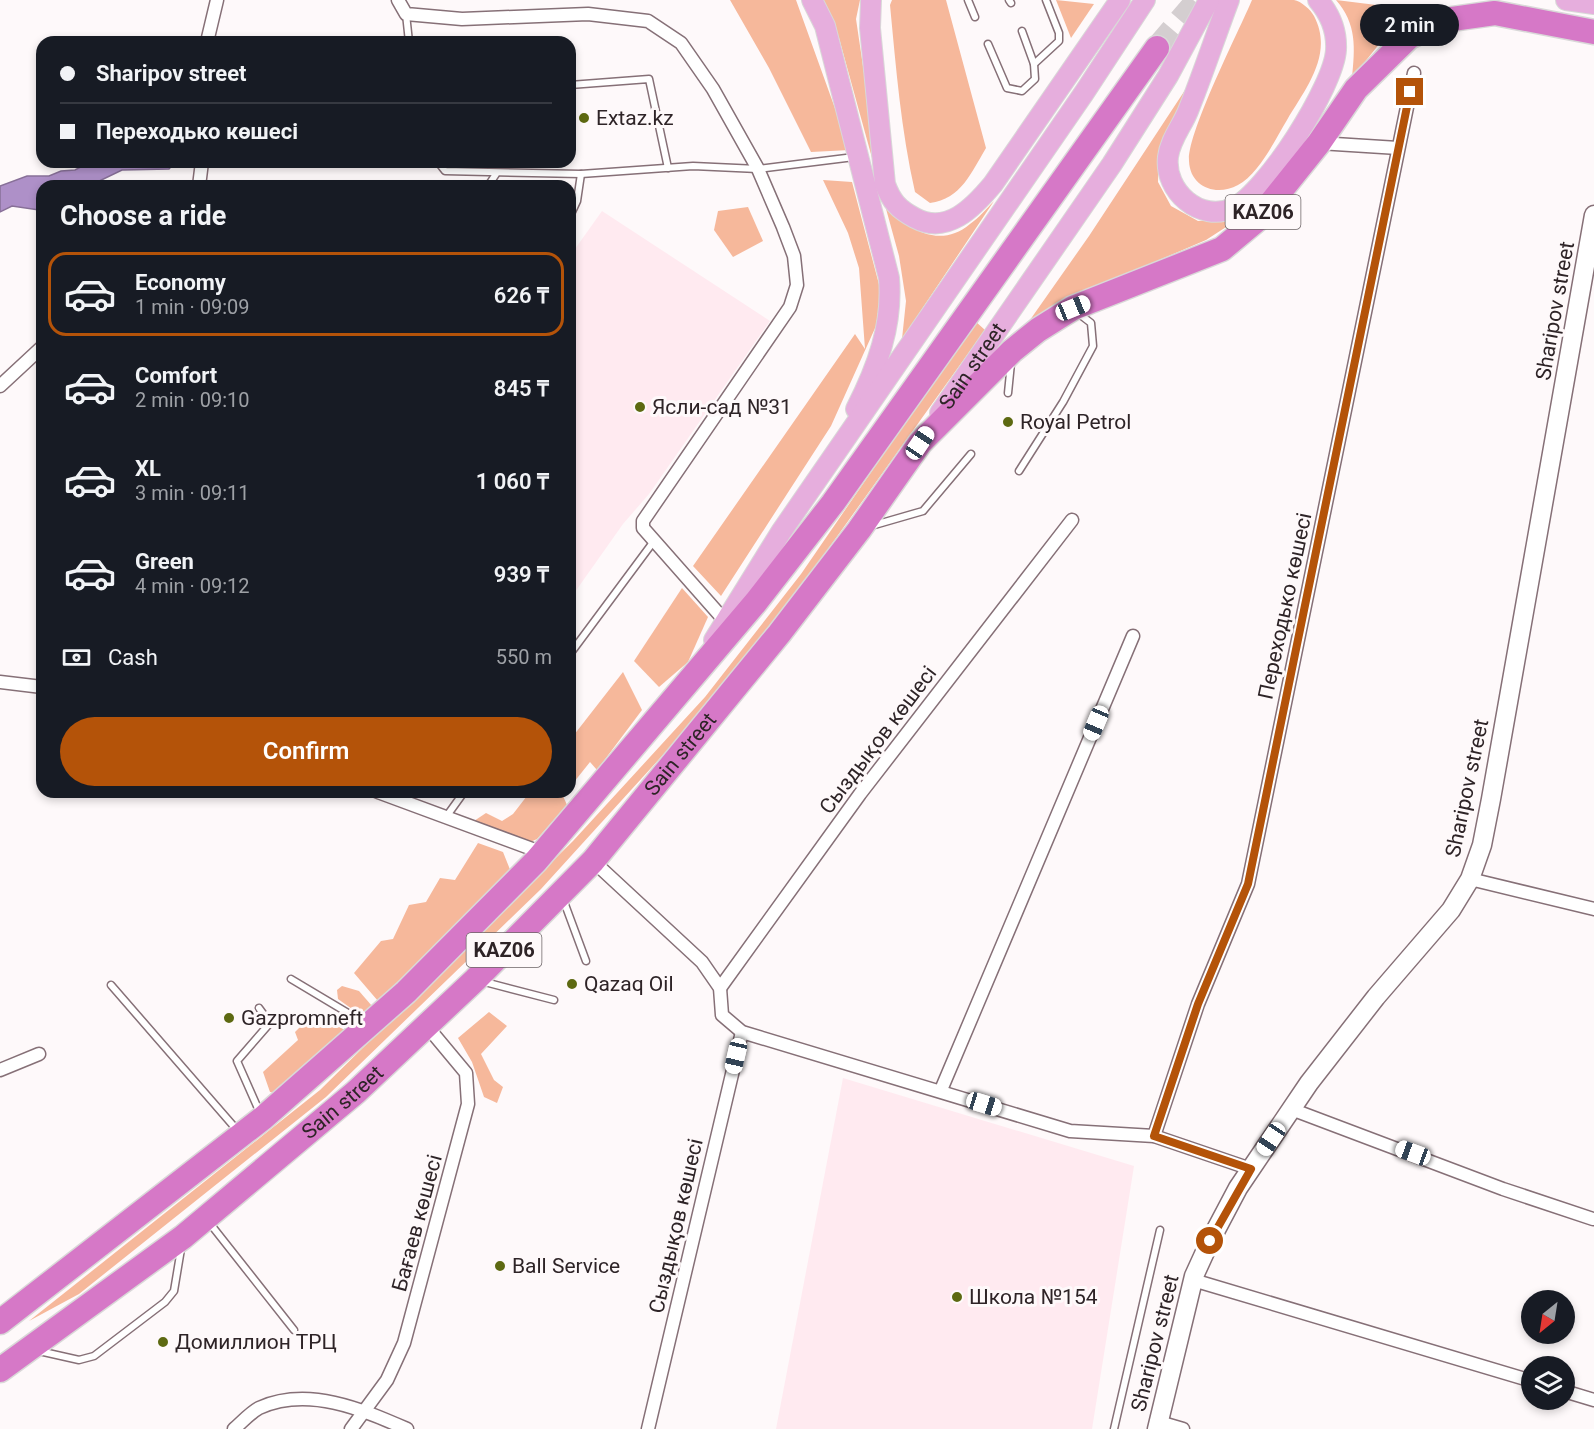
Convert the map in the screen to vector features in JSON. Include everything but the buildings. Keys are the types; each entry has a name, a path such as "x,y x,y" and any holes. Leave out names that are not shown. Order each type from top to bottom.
{"highway":[{"name":"KАZ06","path":"920,443 1012,351 1038,330 1073,308 1222,249 1258,219 1319,143 1356,89 1382,60 1409,37 1445,20 1495,13 1594,32"},
{"name":"Sain street","path":"0,1322 263,1118 369,1026 543,853 756,602 833,503 1157,48"},
{"name":"Sain street","path":"0,1370 183,1237 356,1092 475,980 593,861 779,634 859,530 920,443"}],"main road":[{"path":"812,0 825,26 889,278 890,313 877,362 831,461"},
{"path":"872,0 870,28 885,184 891,199 901,210 922,222 940,224 977,203 993,184 1120,0"},
{"name":"Sain street","path":"697,669 781,532 1078,103 1145,0"},
{"name":"Sain street","path":"920,443 1112,164 1168,76 1209,0"},
{"path":"1229,0 1187,112 1168,154 1169,175 1179,195 1187,202 1216,210 1232,208 1250,197 1282,159 1324,85 1336,52 1330,19 1318,0"},
{"path":"1566,0 1594,4"}],"street":[{"path":"208,36 217,0"},
{"path":"398,0 406,14 462,19 588,14 648,21 681,43 713,89 758,169 794,256 797,285 790,307 646,516 643,528 725,621"},
{"name":"Переходько көшесі","path":"1154,1136 1198,1004 1248,884 1414,73"},
{"path":"1319,143 1398,148"},
{"name":"Sharipov street","path":"1158,1426 1193,1280 1210,1241 1251,1169 1291,1109 1376,997 1450,910 1470,879 1482,845 1495,777 1594,215"},
{"path":"0,386 36,353"},
{"name":"Сыздықов көшесі","path":"720,988 860,794 1072,520"},
{"path":"941,1090 1133,636"},
{"path":"0,682 36,686"},
{"path":"394,798 543,853"},
{"path":"593,861 702,962 720,988 722,1015 742,1032 941,1090 1070,1131 1154,1136 1251,1169"},
{"path":"1470,879 1594,909"},
{"name":"Бағаев көшесі","path":"351,1429 387,1380 405,1343 468,1104 466,1073 426,1025"},
{"name":"Сыздықов көшесі","path":"648,1429 742,1032"},
{"path":"0,1070 39,1054"},
{"path":"1291,1109 1503,1189 1593,1219"},
{"path":"1193,1280 1521,1378"},
{"path":"1575,1394 1594,1400"},
{"path":"234,1429 257,1409 291,1398 305,1397 365,1410 406,1429"},
{"path":"1158,1426 1183,1429"}],"lane":[{"path":"968,0 975,17"},
{"path":"1034,64 1059,41 1059,33 1046,0"},
{"path":"406,14 408,36"},
{"path":"988,44 1007,88 1022,91 1035,79 1034,64 1022,31"},
{"path":"576,85 649,79 668,168"},
{"path":"443,168 445,171 496,174 581,174 668,168 758,169 858,156"},
{"path":"492,180 496,174"},
{"path":"576,203 581,174"},
{"path":"1019,471 1063,402 1093,346 1091,323 1073,308"},
{"path":"1008,393 1012,351"},
{"path":"859,530 923,511 971,454"},
{"path":"576,646 654,541"},
{"path":"446,817 460,798"},
{"path":"561,893 586,961"},
{"path":"291,979 369,1026"},
{"path":"475,980 554,1000"},
{"path":"111,985 242,1135"},
{"path":"259,1008 270,1023 237,1061 263,1118"},
{"path":"206,1218 294,1330"},
{"path":"1114,1429 1160,1230"},
{"path":"30,1348 79,1360 94,1356 165,1302 174,1291 183,1237"}],"shaded area":[{"path":"730,0 796,0 850,150 811,152 769,68"},
{"path":"820,0 860,0 856,19 882,194 839,38"},
{"path":"892,0 946,0 986,148 964,183 941,201 930,203 915,192 897,76 890,5"},
{"path":"1056,0 1094,4 1071,38"},
{"path":"1252,0 1294,0 1306,6 1314,16 1319,30 1321,44 1319,57 1309,83 1260,165 1238,185 1213,190 1199,183 1190,170 1191,147 1205,106"},
{"path":"1336,0 1441,13 1402,29 1380,43 1352,78 1354,46 1351,27"},
{"path":"1191,81 1159,153 1158,182 1171,206 1198,221 1240,218 1206,240 1073,297 1018,337 1089,236"},
{"path":"79,168 170,168 122,170 101,180 36,180 36,210 12,206 0,212 0,186 27,176 49,176 61,171"},
{"path":"823,180 852,182 881,292 876,326 831,426 721,596 693,566 855,334 865,349 859,268 848,233"},
{"path":"994,201 902,339 906,301 899,256 884,202 891,211 911,227 934,235 946,235 958,232 970,224"},
{"path":"748,207 763,241 733,257 714,230 718,211"},
{"name":"Ясли-сад №31","path":"602,211 770,321 649,494 623,524 576,591 576,248"},
{"path":"975,321 985,330 808,577 712,701 541,889 326,1097 79,1294 29,1321 320,1090 573,841 705,697 801,574"},
{"path":"682,588 708,617 688,662 659,687 634,661"},
{"path":"623,672 642,710 597,770 590,762 576,780 576,732"},
{"path":"525,798 564,798 567,805 537,839 528,843 474,821 486,813 502,821 513,814"},
{"path":"478,843 503,852 511,872 378,1001 354,973 381,941 393,939 409,905 426,902 440,878 455,880"},
{"path":"342,986 359,991 372,1006 368,1011 359,1014 338,999 337,990"},
{"path":"489,1012 507,1026 481,1054 494,1080 503,1087 497,1103 484,1097 472,1062 458,1038"},
{"path":"309,1018 327,1021 347,1031 276,1093 270,1092 263,1072 298,1040 295,1032"},
{"name":"Школа №154","path":"843,1078 1134,1166 1092,1429 776,1429"}],"tunnel":[{"path":"1157,48 1198,0"}],"place":[{"name":"Extaz.kz","path":"584,118"},
{"name":"Ясли-сад №31","path":"640,407"},
{"name":"Royal Petrol","path":"1008,422"},
{"name":"Qazaq Oil","path":"572,984"},
{"name":"Gazpromneft","path":"229,1018"},
{"name":"Ball Service","path":"500,1266"},
{"name":"Школа №154","path":"957,1297"},
{"name":"Домиллион ТРЦ","path":"163,1342"}],"route":[{"path":"1210,1241 1238,1188 1251,1169 1154,1136 1198,1004 1248,884 1410,92"}]}
